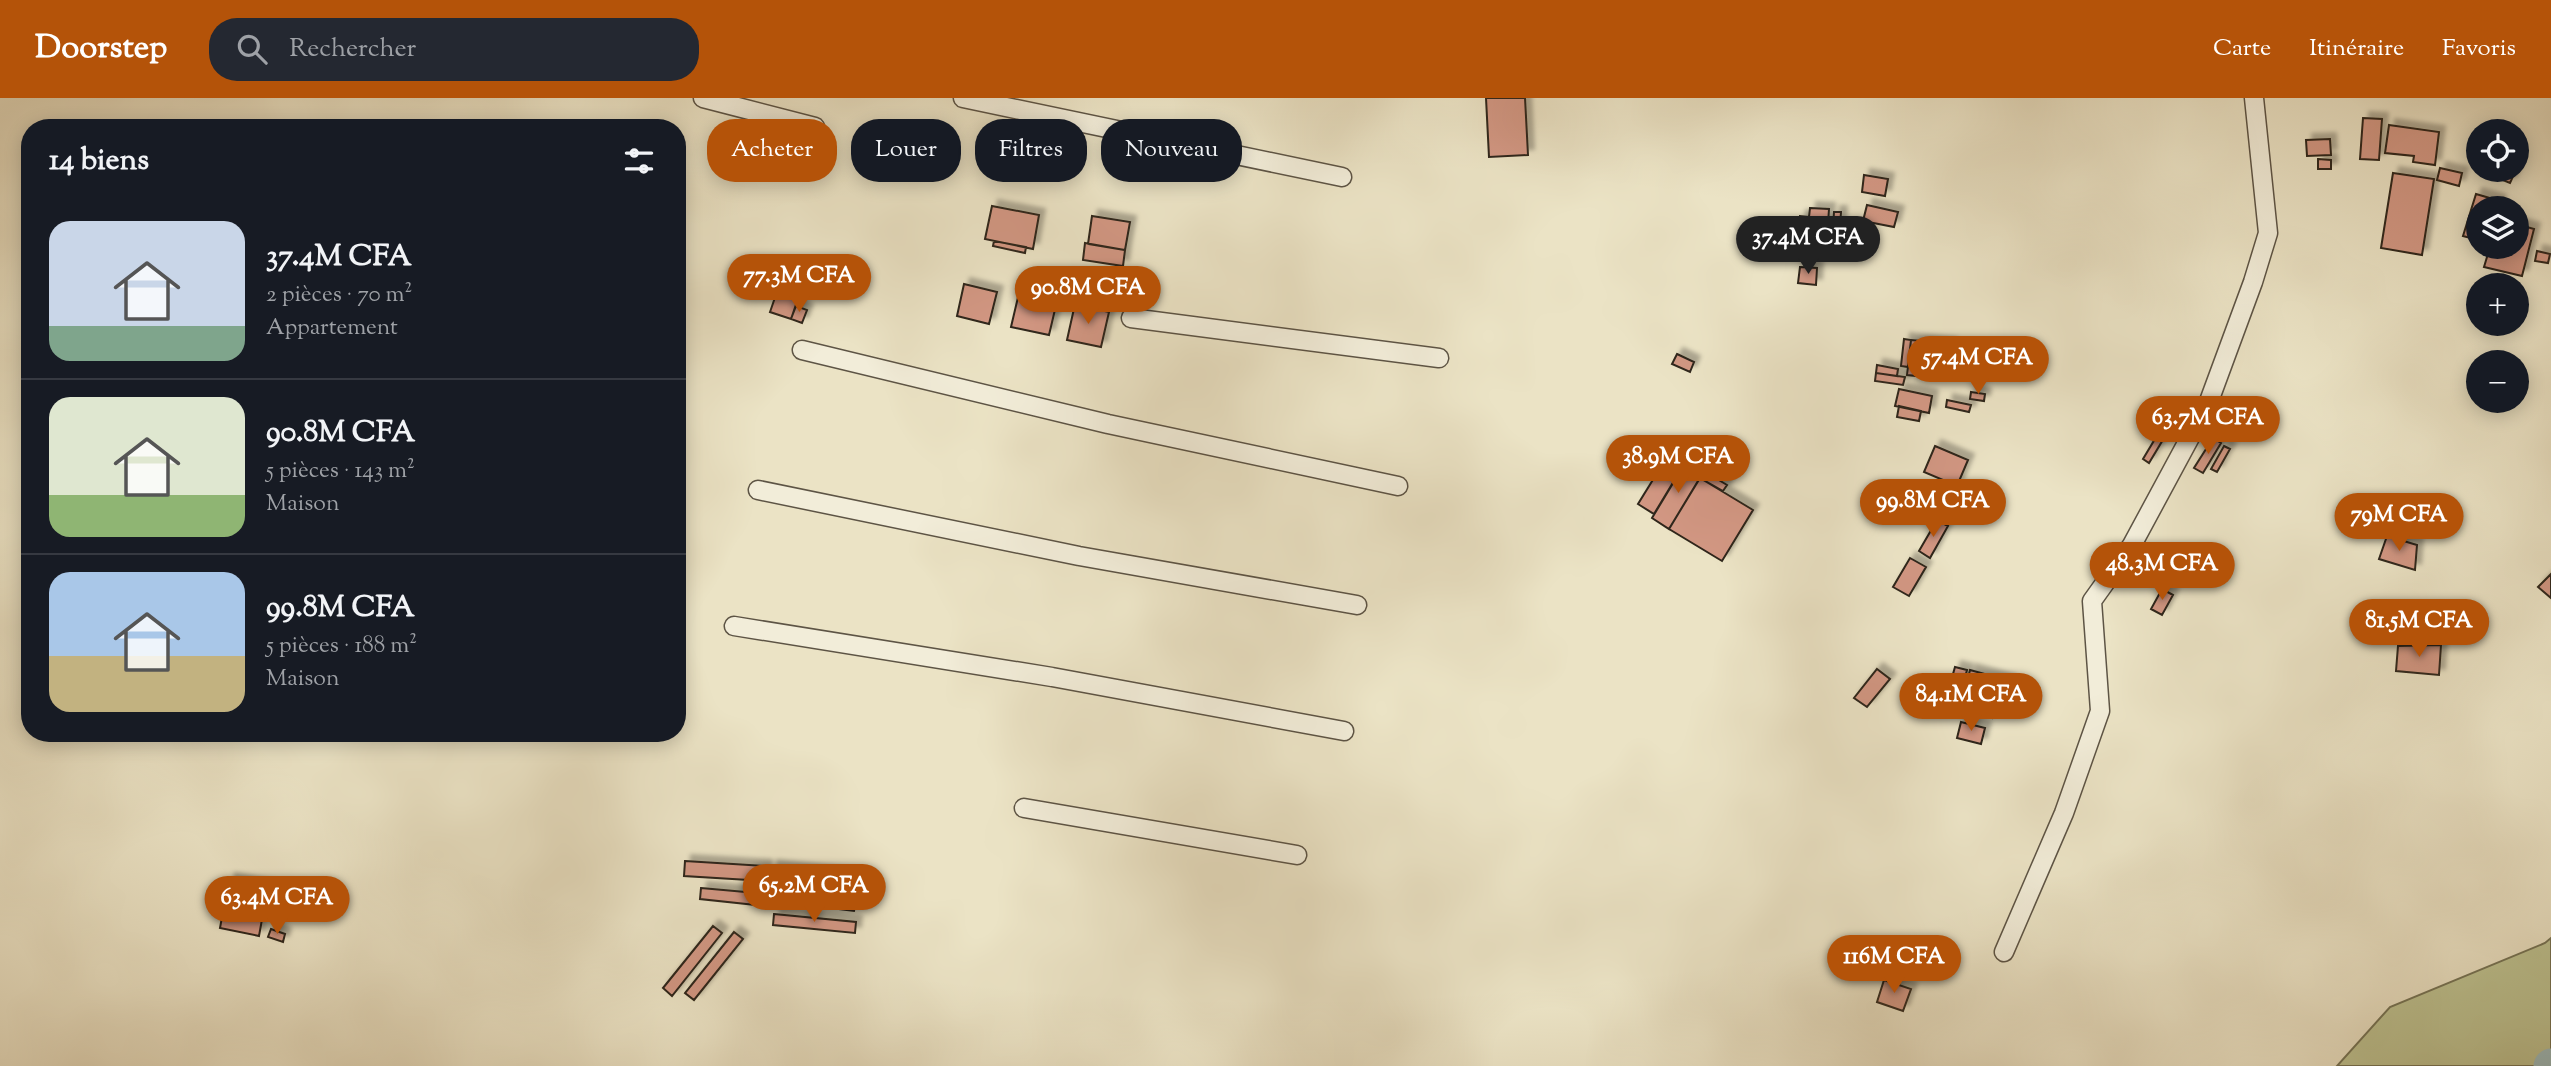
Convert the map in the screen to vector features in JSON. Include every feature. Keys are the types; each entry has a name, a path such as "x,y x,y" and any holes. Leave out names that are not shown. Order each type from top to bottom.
{"street":[{"path":"704,98 784,119"},
{"path":"963,98 1342,177"},
{"path":"2004,952 2064,813 2100,711 2092,601 2132,545 2208,404 2268,233 2254,98"},
{"path":"1131,318 1439,358"},
{"path":"802,350 1108,424 1398,486"},
{"path":"758,490 1079,556 1357,604"},
{"path":"734,626 1052,677 1344,731"},
{"path":"1024,808 1297,855"}],"green space":[{"path":"2551,938 2551,1066 2337,1066 2390,1007 2545,943"}],"building":[{"path":"1486,98 1525,98 1528,155 1489,157"},
{"path":"2363,118 2382,119 2379,160 2360,159"},
{"path":"2389,125 2439,132 2435,165 2413,162 2414,156 2385,153"},
{"path":"2330,139 2331,155 2307,156 2306,140"},
{"path":"2318,159 2331,160 2331,169 2318,169"},
{"path":"2440,168 2462,173 2459,186 2437,180"},
{"path":"2393,173 2434,179 2422,255 2381,248"},
{"path":"1864,175 1888,179 1885,196 1862,192"},
{"path":"1867,205 1898,212 1894,227 1863,221"},
{"path":"992,206 1039,215 1033,249 985,239"},
{"path":"1810,208 1829,209 1827,239 1799,236 1800,216 1809,217"},
{"path":"1834,212 1841,212 1840,227 1833,227"},
{"path":"1092,216 1130,222 1125,250 1088,244"},
{"path":"2529,228 2534,229 2529,249"},
{"path":"1788,231 1794,231 1793,240 1801,241 1801,251 1787,251"},
{"path":"994,241 1026,247 1025,253 993,246"},
{"path":"1085,243 1125,250 1123,266 1083,260"},
{"path":"2537,251 2550,254 2548,263 2535,261"},
{"path":"2486,259 2526,259 2523,273 2484,267"},
{"path":"1800,267 1817,268 1816,285 1798,283"},
{"path":"780,283 801,290 791,319 770,312"},
{"path":"964,284 997,292 989,324 957,316"},
{"path":"1019,293 1057,301 1049,335 1011,327"},
{"path":"1075,304 1109,312 1101,347 1067,340"},
{"path":"796,306 807,310 802,323 791,319"},
{"path":"1904,339 1911,340 1908,367 1901,366"},
{"path":"1911,340 1951,344 1947,379 1907,375"},
{"path":"1677,354 1694,362 1690,372 1672,364"},
{"path":"1877,365 1898,369 1897,376 1876,373"},
{"path":"1876,373 1905,377 1903,385 1875,381"},
{"path":"1899,389 1932,396 1929,413 1895,406"},
{"path":"1971,392 1985,394 1984,401 1970,399"},
{"path":"1947,400 1971,405 1969,412 1946,407"},
{"path":"1899,406 1921,411 1919,421 1897,417"},
{"path":"2158,434 2164,438 2149,463 2143,459"},
{"path":"2213,438 2221,443 2203,473 2194,468"},
{"path":"1935,446 1968,460 1957,486 1924,472"},
{"path":"2224,446 2230,449 2217,472 2211,469"},
{"path":"1667,457 1683,466 1654,514 1638,504"},
{"path":"1687,460 1704,471 1669,529 1652,518"},
{"path":"1704,471 1727,485 1723,491 1700,478"},
{"path":"1700,478 1753,510 1722,561 1669,529"},
{"path":"1937,520 1948,526 1930,558 1919,551"},
{"path":"2387,536 2417,545 2415,570 2379,559"},
{"path":"1910,558 1926,567 1909,596 1893,587"},
{"path":"2551,574 2551,598 2538,587"},
{"path":"2162,589 2173,595 2162,615 2151,609"},
{"path":"2441,645 2439,675 2396,671 2398,646"},
{"path":"1955,667 1967,670 1963,685 1951,681"},
{"path":"1877,669 1890,679 1867,707 1854,698"},
{"path":"1970,670 2003,679 1992,718 1960,709"},
{"path":"2003,679 2010,681 2004,702 1997,700"},
{"path":"1961,722 1985,728 1981,744 1957,738"},
{"path":"685,861 766,866 765,881 684,876"},
{"path":"771,866 855,875 853,890 770,881"},
{"path":"229,879 268,886 259,936 220,928"},
{"path":"774,886 857,897 854,911 772,901"},
{"path":"701,888 767,894 766,906 700,899"},
{"path":"774,914 856,922 855,933 773,925"},
{"path":"713,926 722,933 672,996 663,988"},
{"path":"271,929 285,934 283,942 268,937"},
{"path":"734,932 743,939 694,1000 685,993"},
{"path":"1884,980 1911,989 1903,1011 1877,1002"}]}
